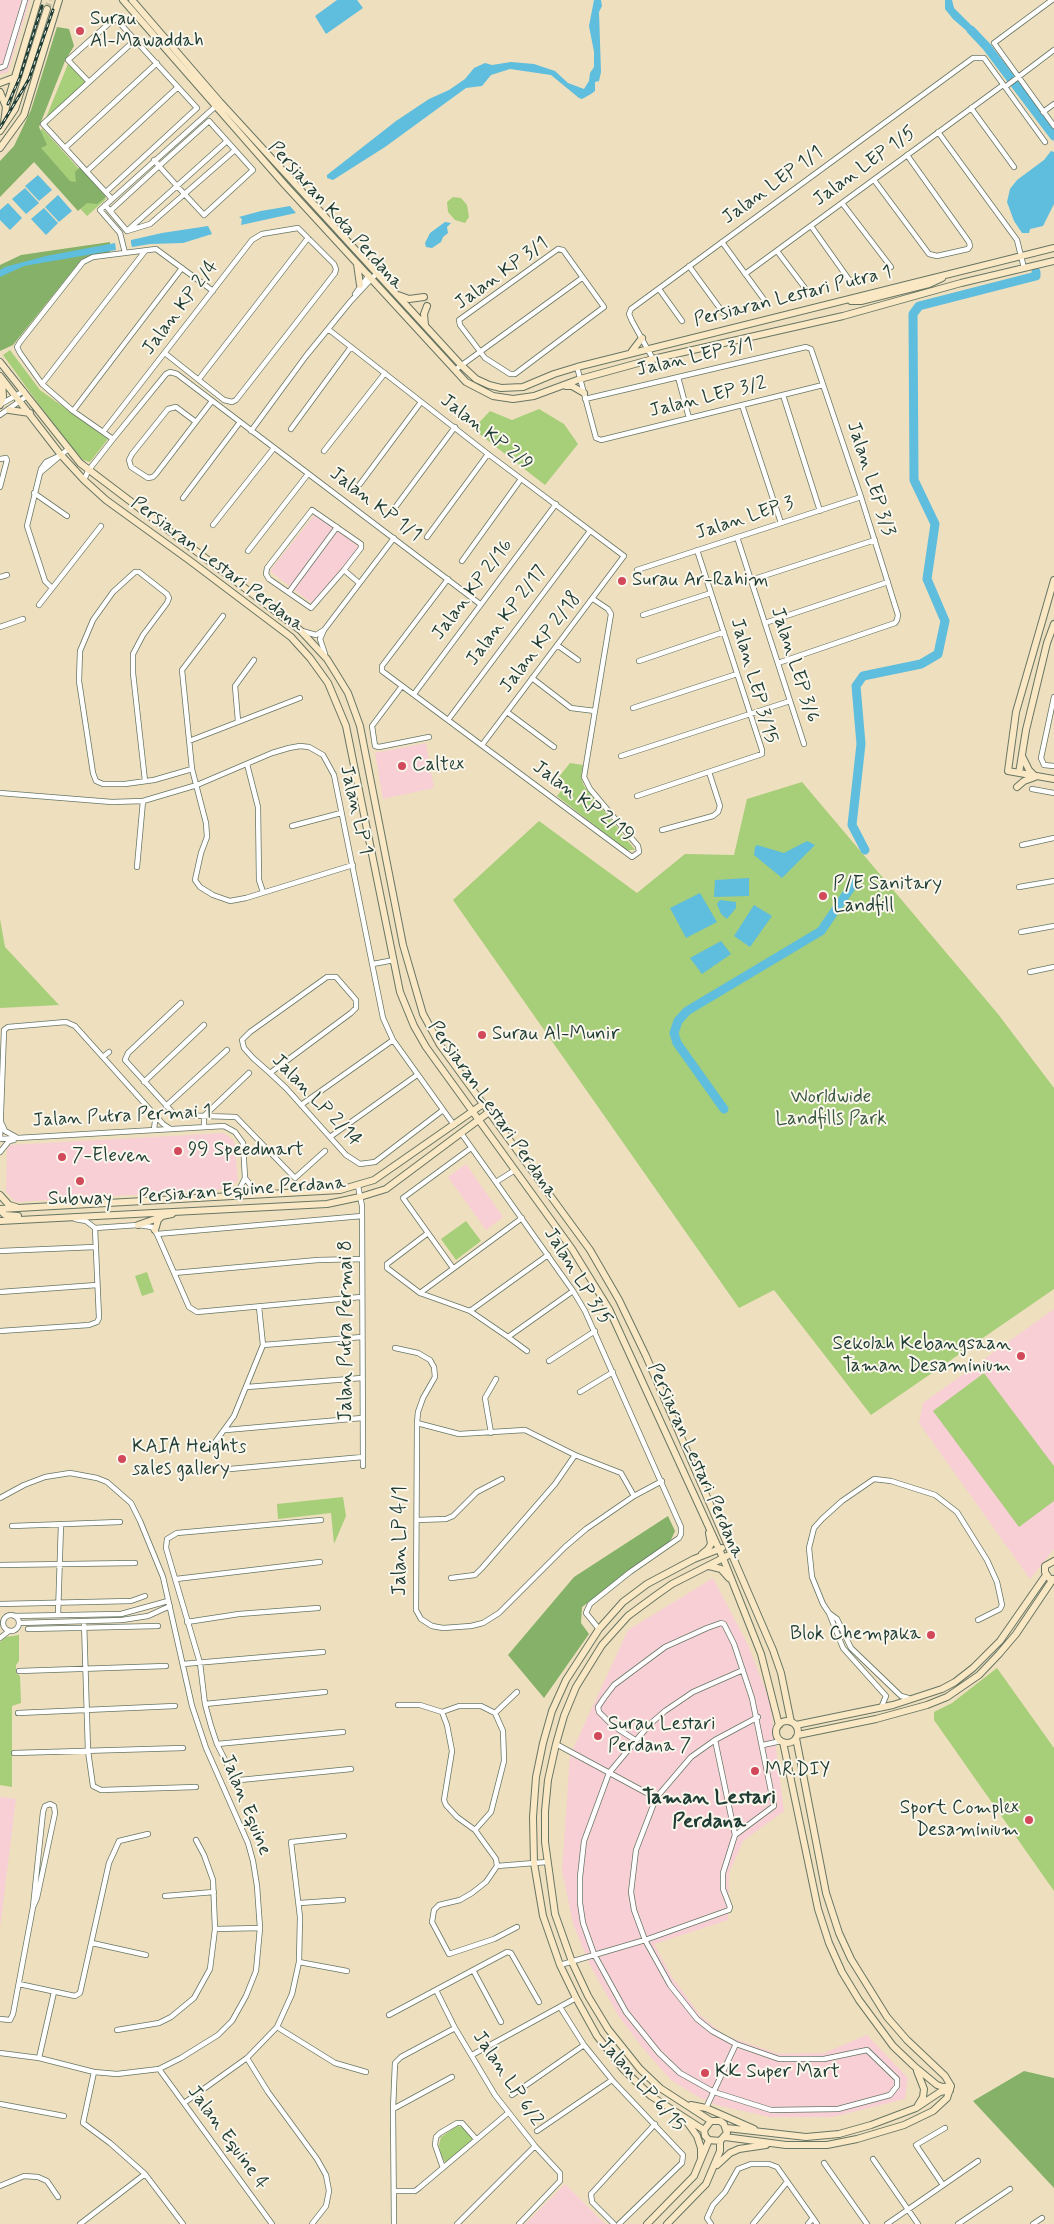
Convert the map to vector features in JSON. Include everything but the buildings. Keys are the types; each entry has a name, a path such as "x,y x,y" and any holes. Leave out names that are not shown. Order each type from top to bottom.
{"street":[{"path":"2,68 25,0"},
{"path":"2,129 6,107 38,0"},
{"path":"0,148 24,115 59,0"},
{"name":"Persiaran Kota Perdana","path":"124,0 357,264 466,382 493,396 513,399 534,396 553,389"},
{"name":"Persiaran Kota Perdana","path":"132,0 220,102 461,365 476,379 501,388 523,387 540,380"},
{"path":"1052,0 994,43 1016,78 1054,126"},
{"path":"2,129 15,109 47,9"},
{"path":"89,82 68,60 115,18 197,108 106,192"},
{"path":"112,199 43,124 135,40"},
{"name":"Jalan LEP 1/5","path":"745,274 971,108 1054,50"},
{"name":"Jalan LEP 1/1","path":"653,359 632,321 631,309 973,58 984,58 1005,85"},
{"path":"65,148 157,64"},
{"path":"0,83 16,77"},
{"path":"1005,85 1046,142"},
{"path":"86,171 178,87"},
{"path":"0,92 6,107"},
{"path":"1043,112 1054,104"},
{"path":"125,253 120,233 100,210 155,158 216,106"},
{"path":"971,108 1014,168"},
{"path":"110,211 159,166 209,121 253,170 204,216 159,166 151,150"},
{"path":"938,132 1017,240 1024,268"},
{"path":"127,231 227,141"},
{"path":"127,231 150,224 235,150"},
{"path":"874,180 933,256 968,249 970,246 968,242 907,156"},
{"path":"842,203 891,267"},
{"path":"105,205 127,231"},
{"path":"810,226 850,281"},
{"name":"Jalan KP 2/4","path":"103,432 166,354 252,240 262,234 298,228 308,238"},
{"path":"166,354 224,400 232,402 236,400 335,273 334,264 308,238 199,379"},
{"path":"722,242 765,301"},
{"path":"1022,255 1054,248"},
{"path":"113,439 73,411 42,384 20,353 17,347 20,342 83,262 94,257 156,249 213,291"},
{"name":"Jalan KP 3/1","path":"480,352 460,325 459,320 462,317 558,249 562,250 582,278"},
{"path":"42,384 145,251"},
{"path":"777,251 808,292"},
{"name":"Persiaran Lestari Putra 1","path":"540,380 576,367 648,348 842,301 861,301 929,284 956,271 1022,255"},
{"name":"Persiaran Lestari Putra 1","path":"553,389 580,379 653,359 843,316 1054,261"},
{"path":"357,264 360,285"},
{"path":"689,266 724,314"},
{"path":"73,411 182,268"},
{"path":"252,431 328,329 376,271"},
{"path":"350,302 360,285 370,277"},
{"path":"455,370 582,278 603,305 603,308 515,374 510,374 503,370 485,358 480,352"},
{"path":"659,288 682,321"},
{"path":"397,294 408,299 424,296"},
{"path":"425,326 424,314 427,306"},
{"name":"Jalan KP 2/9","path":"328,329 488,454 624,556 623,559"},
{"path":"629,354 636,348 642,338"},
{"name":"Jalan LEP 3/1","path":"584,396 678,377 806,347 811,349"},
{"path":"291,428 352,348"},
{"name":"Jalan LEP 3/3","path":"778,663 895,623 898,615 862,497 811,349"},
{"name":"Persiaran Lestari Perdana","path":"0,362 68,450 88,471 300,630 327,659 348,693 360,726 403,946 424,1014 440,1045 590,1250 612,1286 646,1356 773,1650 793,1724"},
{"path":"576,367 584,396"},
{"name":"Jalan KP 1/1","path":"84,480 88,471 113,439 166,374 170,372 176,374 480,604"},
{"path":"324,451 386,373"},
{"path":"0,405 3,397 1,377"},
{"name":"Persiaran Lestari Perdana","path":"1,377 61,455 84,480 106,500 284,631 310,658 328,683 346,726 400,992 414,1026 472,1112 572,1249 605,1302 720,1549 761,1654 779,1725"},
{"path":"678,377 689,418"},
{"name":"Jalan LEP 3/2","path":"584,396 596,438 601,440 823,384"},
{"path":"553,389 572,386 584,396"},
{"path":"0,405 15,395 26,394"},
{"path":"0,415 21,402 26,394"},
{"path":"783,394 820,510"},
{"path":"196,422 176,407 168,409 132,454 129,460 131,467 148,478 153,477 196,422 212,401"},
{"path":"360,484 422,402"},
{"path":"742,405 781,523"},
{"path":"9,410 30,413"},
{"path":"183,498 240,422"},
{"path":"394,509 455,427"},
{"path":"213,525 274,448"},
{"path":"52,588 45,581 27,526 41,469 46,462 68,450"},
{"path":"427,537 488,454"},
{"path":"0,459 6,458 7,460 0,487"},
{"path":"248,551 308,474"},
{"path":"462,561 522,479"},
{"path":"34,493 67,516"},
{"name":"Jalan LEP 3","path":"637,570 862,497"},
{"name":"Jalan KP 2/16","path":"414,694 556,504"},
{"path":"312,510 361,544 362,548 344,570 312,608 269,579 266,574 267,568 312,510"},
{"path":"39,605 101,526"},
{"path":"289,592 337,527"},
{"name":"Jalan KP 2/17","path":"448,720 590,530"},
{"name":"Jalan LEP 3/6","path":"737,537 804,744"},
{"path":"327,659 321,648 320,639 324,630 394,538"},
{"path":"751,580 875,540"},
{"name":"Jalan LEP 3/15","path":"637,796 762,754 697,550"},
{"name":"Jalan KP 2/18","path":"482,745 623,559"},
{"path":"344,570 360,583"},
{"path":"145,781 133,673 133,654 143,635 169,598 167,594 139,572 135,572 113,592 93,620 80,651 79,681 96,781 102,784 145,781 192,769"},
{"path":"0,577 7,575"},
{"name":"Jalan KP 2/19","path":"448,579 382,666 382,671 632,857 639,852 638,846 590,789 584,777 611,614 608,609 593,599"},
{"path":"1054,580 1016,712 1008,771 1054,779"},
{"path":"765,623 888,582"},
{"path":"643,615 711,593"},
{"path":"223,616 182,670 192,769 205,817 207,837 200,853 194,880 212,895 230,901 352,865"},
{"path":"0,627 23,619"},
{"path":"1020,773 1022,756 1054,624"},
{"path":"300,630 316,635 324,630"},
{"path":"640,661 724,632"},
{"path":"1036,641 1048,643"},
{"path":"557,645 578,660"},
{"path":"238,721 235,686 254,660"},
{"path":"633,708 737,674"},
{"path":"532,678 571,708 595,711"},
{"path":"402,686 372,726 375,746 379,748 429,737"},
{"path":"1054,697 1041,758 1044,765 1054,766"},
{"path":"188,741 300,698"},
{"path":"621,756 790,701"},
{"path":"507,712 554,748"},
{"name":"Jalan LP 1","path":"0,793 112,802 143,801 197,785 272,753 300,746 323,755 329,762 334,775 383,1018 393,1040 454,1125"},
{"path":"1022,756 1029,770 1036,776"},
{"path":"247,764 258,807 259,880 263,892"},
{"path":"662,830 713,816 718,812 720,806 709,772"},
{"path":"1017,787 1024,781 1036,776"},
{"path":"1032,790 1054,793"},
{"path":"137,867 143,801"},
{"path":"292,826 341,813"},
{"path":"1022,845 1054,838"},
{"path":"1019,887 1054,880"},
{"path":"1021,932 1054,926"},
{"path":"391,947 403,946"},
{"path":"373,964 394,960"},
{"path":"1030,972 1054,968"},
{"name":"Jalan LP 2/14","path":"270,1073 352,1013 356,1008 356,1000 336,977 327,977 250,1032 242,1040 244,1048 354,1162 371,1164 443,1110"},
{"path":"181,1003 125,1056 126,1063 166,1106 177,1117 236,1117 296,1178 325,1151"},
{"path":"0,1139 3,1033 6,1028 66,1022 75,1026 166,1127 171,1128"},
{"path":"144,1082 204,1025"},
{"path":"301,1105 393,1040"},
{"path":"166,1106 227,1050"},
{"path":"103,1057 109,1052"},
{"path":"204,1127 204,1116 249,1073"},
{"path":"330,1137 417,1075"},
{"name":"Persiaran Equine Perdana","path":"0,1210 340,1190 374,1180 483,1104"},
{"name":"Persiaran Equine Perdana","path":"0,1220 327,1204 360,1197 386,1189 489,1112"},
{"path":"154,1129 156,1114"},
{"name":"Jalan Putra Permai 1","path":"0,1122 10,1135 20,1138"},
{"name":"Jalan Putra Permai 1","path":"0,1139 224,1126 235,1132 244,1143 245,1178"},
{"path":"467,1128 483,1126"},
{"name":"Jalan LP 3/5","path":"461,1133 573,1290 595,1331 681,1527 679,1538 630,1572 590,1604 586,1613 599,1629"},
{"name":"Jalan Putra Permai 1","path":"0,1152 9,1141 20,1138"},
{"path":"453,1268 403,1198 471,1148"},
{"path":"496,1182 515,1170"},
{"path":"206,1199 235,1192 240,1188 245,1178 252,1187 266,1195"},
{"name":"Jalan Putra Permai 8","path":"358,1186 362,1216 363,1466"},
{"path":"0,1195 10,1205 20,1208"},
{"path":"0,1210 7,1216 34,1215 49,1217"},
{"path":"138,1225 162,1216 191,1210"},
{"path":"162,1216 155,1225 156,1232 193,1311 361,1297"},
{"path":"64,1217 86,1221 95,1228 147,1225 156,1232 362,1216"},
{"path":"420,1292 522,1218"},
{"path":"0,1331 94,1324 99,1318 95,1228"},
{"path":"428,1233 386,1264 387,1268 420,1292 470,1311 526,1351"},
{"path":"0,1251 96,1247"},
{"path":"470,1311 548,1255"},
{"path":"174,1273 318,1260 361,1259"},
{"path":"0,1292 97,1285"},
{"path":"508,1338 573,1290"},
{"path":"213,1445 226,1430 248,1387 263,1345 259,1307"},
{"path":"549,1362 595,1331"},
{"path":"263,1345 362,1337"},
{"name":"Jalan LP 4/1","path":"395,1348 418,1353 430,1360 434,1367 435,1377 423,1398 418,1412 417,1423 416,1601 418,1615 425,1622 437,1627 471,1626 483,1623 499,1614 564,1547 634,1496 662,1481"},
{"path":"580,1392 613,1372"},
{"path":"248,1387 362,1378"},
{"path":"491,1433 485,1398 496,1379"},
{"path":"226,1430 362,1418"},
{"path":"417,1423 459,1434 525,1430 575,1455 621,1474 634,1496"},
{"path":"451,1578 474,1575 482,1568 555,1484 575,1455"},
{"path":"230,1470 363,1457"},
{"name":"Jalan Equine","path":"0,1498 45,1477 56,1474 85,1475 107,1482 131,1503 136,1511 163,1577 192,1706 206,1748 248,1843 257,1886 260,1928 256,1971 246,1996 232,2021 203,2045 158,2069 117,2074 94,2072 39,2058 0,2053"},
{"path":"417,1520 453,1516 459,1513 477,1492 502,1479"},
{"path":"881,1708 886,1696 843,1648 812,1577 809,1548 811,1536 818,1524 835,1507 874,1479 891,1481 935,1495 957,1512 987,1560 1003,1600 1000,1608 978,1620"},
{"path":"16,1490 20,1495"},
{"path":"714,1515 725,1531 740,1564 743,1580"},
{"path":"321,1520 171,1535 167,1538 166,1548 200,1663 205,1704 217,1744 231,1772 240,1780 351,1769"},
{"path":"12,1526 120,1522"},
{"path":"58,1615 61,1524"},
{"path":"694,1559 708,1549 710,1544 708,1524"},
{"path":"649,2223 694,2176 709,2140 704,2130 652,2096 623,2069 597,2036 560,1965 543,1916 534,1863 533,1817 536,1778 542,1743 552,1711 566,1680 599,1629 623,1602 647,1584 694,1559 727,1546"},
{"path":"731,1554 706,1566 655,1596 614,1630 592,1659 576,1687 556,1744 548,1780 545,1811 547,1862 555,1914 572,1962 588,1996 623,2050 660,2088 711,2121 720,2121 727,2128 806,2137 839,2134 871,2125 916,2108 940,2092 950,2088"},
{"path":"950,2088 937,2084 893,2046 859,2000 842,1972 829,1943 810,1880 782,1741 777,1734 779,1725 785,1722 793,1724 881,1708 942,1689 973,1668 1000,1641 1046,1575 1045,1566 1054,1561"},
{"path":"176,1578 320,1562"},
{"path":"0,1565 135,1563"},
{"path":"706,1566 721,1569 733,1582"},
{"path":"763,1745 782,1741 790,1743 797,1737 927,1705 955,1692 979,1675 1016,1634 1053,1579 1046,1575"},
{"path":"0,1604 135,1601 145,1596"},
{"path":"0,1628 7,1617 14,1616 121,1614 143,1606 150,1607 169,1604"},
{"path":"19,1623 122,1620 144,1617 169,1604"},
{"path":"150,1607 150,1614"},
{"path":"187,1622 239,1614 318,1608"},
{"path":"135,1610 136,1617"},
{"path":"829,1613 837,1619 851,1648 901,1696 914,1699"},
{"path":"14,1616 19,1623"},
{"path":"84,1621 88,1752 91,1782 97,1790 196,1787"},
{"path":"43,1622 44,1629"},
{"path":"4,1623 5,1628 9,1631"},
{"path":"0,1638 9,1631 16,1630 19,1623"},
{"path":"635,1740 612,1725 599,1712 598,1707 604,1698 614,1685 665,1647 721,1623 724,1624 743,1670 758,1717 774,1806 735,1835"},
{"path":"28,1629 158,1626"},
{"path":"183,1664 323,1652"},
{"path":"19,1671 166,1666"},
{"path":"743,1670 689,1694 649,1725 609,1773 586,1833 580,1877 580,1903 583,1924 594,1954 626,2012 659,2053 680,2073 714,2092 771,2110 832,2110 890,2095 895,2090 898,2082 890,2070 867,2050 824,2059 779,2059 736,2044 712,2031 683,2003 666,1979 644,1940 634,1910 631,1892 637,1845 656,1798 686,1762 715,1740 758,1717"},
{"path":"205,1704 325,1692"},
{"path":"495,1714 517,1692"},
{"path":"398,1705 420,1705 442,1712 458,1706 482,1706 495,1714 503,1731 504,1762 491,1812 475,1830"},
{"path":"18,1713 175,1706"},
{"path":"442,1712 447,1725 452,1751 444,1800 457,1817 475,1830 496,1859 497,1866 486,1882 472,1893 460,1900 439,1905 434,1910 432,1922 449,1954 494,1939 517,1927"},
{"path":"714,2168 730,2153 739,2149 755,2146 827,2145 875,2135 904,2125 933,2111 943,2103 950,2088 946,2076 907,2040 887,2017 851,1959 839,1932 826,1892 793,1724"},
{"path":"217,1744 343,1732"},
{"path":"560,1965 644,1940 728,1910 730,1907 723,1889 723,1873 735,1835 715,1740"},
{"path":"556,1744 656,1798"},
{"path":"14,1753 183,1748"},
{"path":"0,2019 10,2020 12,2018 20,1984 33,1907 42,1812 45,1806 50,1804 55,1807 55,1813 37,1898 33,1907"},
{"path":"20,1984 75,1996 80,1993 114,1850 119,1841 148,1834"},
{"path":"184,2103 247,2058 277,2027 292,1994 299,1962 300,1903 291,1842 344,1836"},
{"path":"117,2030 159,2023 184,2007 194,1998 210,1969 215,1929 214,1892 211,1870 196,1840"},
{"path":"497,1866 547,1862"},
{"path":"165,1896 214,1892"},
{"path":"300,1903 343,1900"},
{"path":"215,1929 260,1928"},
{"path":"92,1943 146,1955"},
{"path":"389,2015 509,1952 539,2002"},
{"path":"299,1962 347,1971"},
{"path":"473,1970 501,2022"},
{"name":"Jalan LP 6/2","path":"436,1990 455,2028 508,2113 560,2173 561,2177 557,2184 519,2224"},
{"path":"39,2058 54,1992"},
{"path":"472,2055 576,1998"},
{"name":"Jalan LP 6/15","path":"560,2007 584,2045 612,2080 681,2152 683,2158 682,2163 621,2223"},
{"path":"277,2027 335,2062 366,2072"},
{"path":"394,2224 394,2067 397,2059 455,2028"},
{"path":"706,2108 736,2044"},
{"path":"512,2095 584,2045"},
{"path":"247,2058 268,2092 326,2175 329,2191 326,2206 312,2224"},
{"path":"914,2066 924,2089 923,2097 916,2108"},
{"name":"Jalan Equine 4","path":"158,2069 272,2224"},
{"path":"94,2072 83,2123 110,2143 145,2174 182,2222 175,2224"},
{"path":"393,2109 452,2077"},
{"path":"537,2131 612,2080"},
{"path":"0,2104 64,2116"},
{"path":"688,2105 706,2108 760,2132"},
{"path":"394,2191 414,2190 508,2113"},
{"path":"683,2117 697,2136 701,2148 701,2162"},
{"path":"704,2130 711,2121"},
{"path":"443,2168 435,2145 436,2137 440,2133 458,2123 462,2123 476,2139"},
{"path":"614,2224 592,2202 591,2194 655,2124"},
{"path":"667,2224 706,2184 714,2168 727,2128"},
{"path":"943,2184 916,2144 945,2128"},
{"path":"709,2140 723,2139 786,2145"},
{"path":"458,2224 535,2146"},
{"path":"873,2159 918,2224"},
{"path":"887,2224 978,2161"},
{"path":"711,2224 706,2218 738,2169 750,2164 762,2163 777,2167 817,2224"},
{"path":"824,2163 867,2224"},
{"path":"80,2224 145,2174"},
{"path":"0,2186 24,2176 38,2177 47,2181 58,2197"},
{"path":"753,2224 787,2182"},
{"path":"958,2224 1010,2189"},
{"path":"808,2224 812,2218"},
{"path":"1033,2224 1042,2218"}],"shaded area":[{"path":"0,0 30,0 8,72 0,74"},
{"path":"315,514 359,547 313,604 270,571"},
{"path":"426,743 434,788 383,799 375,753"},
{"path":"224,1133 234,1141 238,1180 230,1189 16,1202 6,1192 7,1149 10,1145"},
{"path":"466,1164 503,1217 486,1230 448,1177"},
{"path":"1054,1309 1054,1549 1030,1579 919,1423 923,1403"},
{"path":"713,1578 747,1643 770,1701 784,1811 743,1841 729,1873 728,1920 654,1944 672,1977 700,2015 724,2035 779,2054 824,2053 867,2035 908,2078 905,2099 832,2117 770,2117 716,2105 700,2098 671,2080 641,2046 618,2015 590,1965 573,1924 562,1870 570,1755 628,1630"},
{"path":"0,1797 16,1799 0,1928"},
{"path":"565,2184 605,2224 525,2224"}],"green space":[{"path":"57,27 69,29 74,46 65,61 39,127 47,145 41,148 70,181 76,182 75,172 80,167 106,197 97,204 87,203 78,211 34,162 0,197 0,161 14,146 31,110"},
{"path":"68,64 85,82 45,120"},
{"path":"42,128 106,199 87,216 55,181 30,149"},
{"path":"453,197 461,198 467,205 469,217 465,223 455,220 448,212 447,202"},
{"path":"110,242 110,253 82,259 13,345 0,351 0,265 21,255"},
{"path":"10,350 40,390 108,439 90,462 83,460 69,446 3,355"},
{"path":"539,409 564,424 578,444 545,485 473,429 490,411 512,420"},
{"path":"570,763 583,765 581,777 584,786 635,850 626,850 557,796 566,785 558,778"},
{"name":"Worldwide Landfills Park","path":"802,782 998,1014 1054,1088 1054,1289 871,1415 774,1290 739,1308 453,900 539,821 637,893 685,854 734,855 747,799"},
{"path":"0,919 5,947 59,1005 0,1008"},
{"path":"466,1221 481,1241 456,1260 441,1239"},
{"path":"147,1272 154,1292 142,1296 135,1276"},
{"path":"984,1373 1054,1466 1054,1501 1019,1527 933,1411"},
{"path":"343,1497 346,1516 334,1544 331,1513 278,1519 277,1504"},
{"path":"668,1516 675,1531 670,1542 582,1607 581,1623 589,1634 544,1698 508,1655 574,1577"},
{"path":"19,1635 19,1661 16,1665 16,1673 20,1676 21,1703 12,1706 12,1787 0,1785 0,1642 6,1637"},
{"name":"Sport Complex Desaminium","path":"997,1668 1054,1748 1054,1891 934,1720 934,1712 952,1703"},
{"path":"1024,2071 1054,2078 1054,2188 973,2101"},
{"path":"457,2126 463,2127 473,2139 446,2164 441,2155 439,2145 441,2137"}],"water":[{"path":"337,0 357,0 363,8 326,34 315,16"},
{"path":"594,0 601,0 602,6 599,12 601,72 599,81 595,82 595,91 591,94 582,99 579,98 551,75 510,69 491,75 482,86 466,88 385,147 333,180 327,178 327,175 396,121 429,99 449,90 465,79 474,68 485,63 492,65 511,62 534,64 555,71 568,83 584,89 594,67 594,52 589,26"},
{"path":"945,0 952,0 954,8 981,35 976,39 953,19 945,9"},
{"path":"1051,151 1054,152 1054,204 1043,226 1030,229 1029,233 1022,233 1014,221 1007,202 1010,189 1017,180 1044,160"},
{"path":"38,175 52,190 39,201 25,186"},
{"path":"25,188 39,203 26,214 12,199"},
{"path":"58,195 72,211 59,222 45,207"},
{"path":"8,203 22,218 10,230 0,220 0,210"},
{"path":"290,206 296,213 241,225 242,219 239,217"},
{"path":"44,208 58,223 46,235 31,219"},
{"path":"445,222 451,223 447,227 448,233 441,242 432,248 426,247 425,243 430,233"},
{"path":"208,226 212,234 183,243 150,244 132,247 131,243 131,240 162,233"},
{"path":"115,243 116,250 24,266 0,277 0,270 5,267 46,256"},
{"path":"807,841 815,845 782,878 754,855 757,845 784,853"},
{"path":"749,878 749,896 714,897 715,880"},
{"path":"700,893 717,922 686,938 670,908"},
{"path":"720,900 736,902 736,908 727,919 721,914 717,904"},
{"path":"754,905 772,916 750,947 734,936"},
{"path":"721,941 731,954 702,974 690,958"}],"waterway":[{"path":"971,30 987,47 1054,136"},
{"path":"865,850 852,825 861,744 856,686 863,676 921,664 938,654 945,621 927,579 935,524 914,480 913,314 919,306 1036,276 1036,272"},
{"path":"724,1109 677,1043 674,1033 678,1021 687,1011 821,931 856,880"}],"tunnel":[{"path":"47,9 50,0"}],"railway":[{"path":"8,104 20,77 42,6"},
{"path":"0,128 29,79 53,10"}],"place":[{"name":"Surau Al-Mawaddah","path":"80,31"},
{"name":"Surau Ar-Rahim","path":"622,581"},
{"name":"Caltex","path":"402,766"},
{"name":"P/E Sanitary Landfill","path":"823,896"},
{"name":"Surau Al-Munir","path":"482,1035"},
{"name":"99 Speedmart","path":"178,1151"},
{"name":"7-Eleven","path":"62,1157"},
{"name":"Subway","path":"80,1181"},
{"name":"Sekolah Kebangsaan Taman Desaminium","path":"1021,1356"},
{"name":"KAIA Heights sales gallery","path":"122,1459"},
{"name":"Blok Chempaka","path":"931,1635"},
{"name":"Surau Lestari Perdana 7","path":"598,1736"},
{"name":"MR.DIY","path":"755,1771"},
{"name":"Sport Complex Desaminium","path":"1029,1820"},
{"name":"KK Super Mart","path":"705,2073"}],"district":[{"name":"Taman Lestari Perdana","path":"709,1811"}]}
